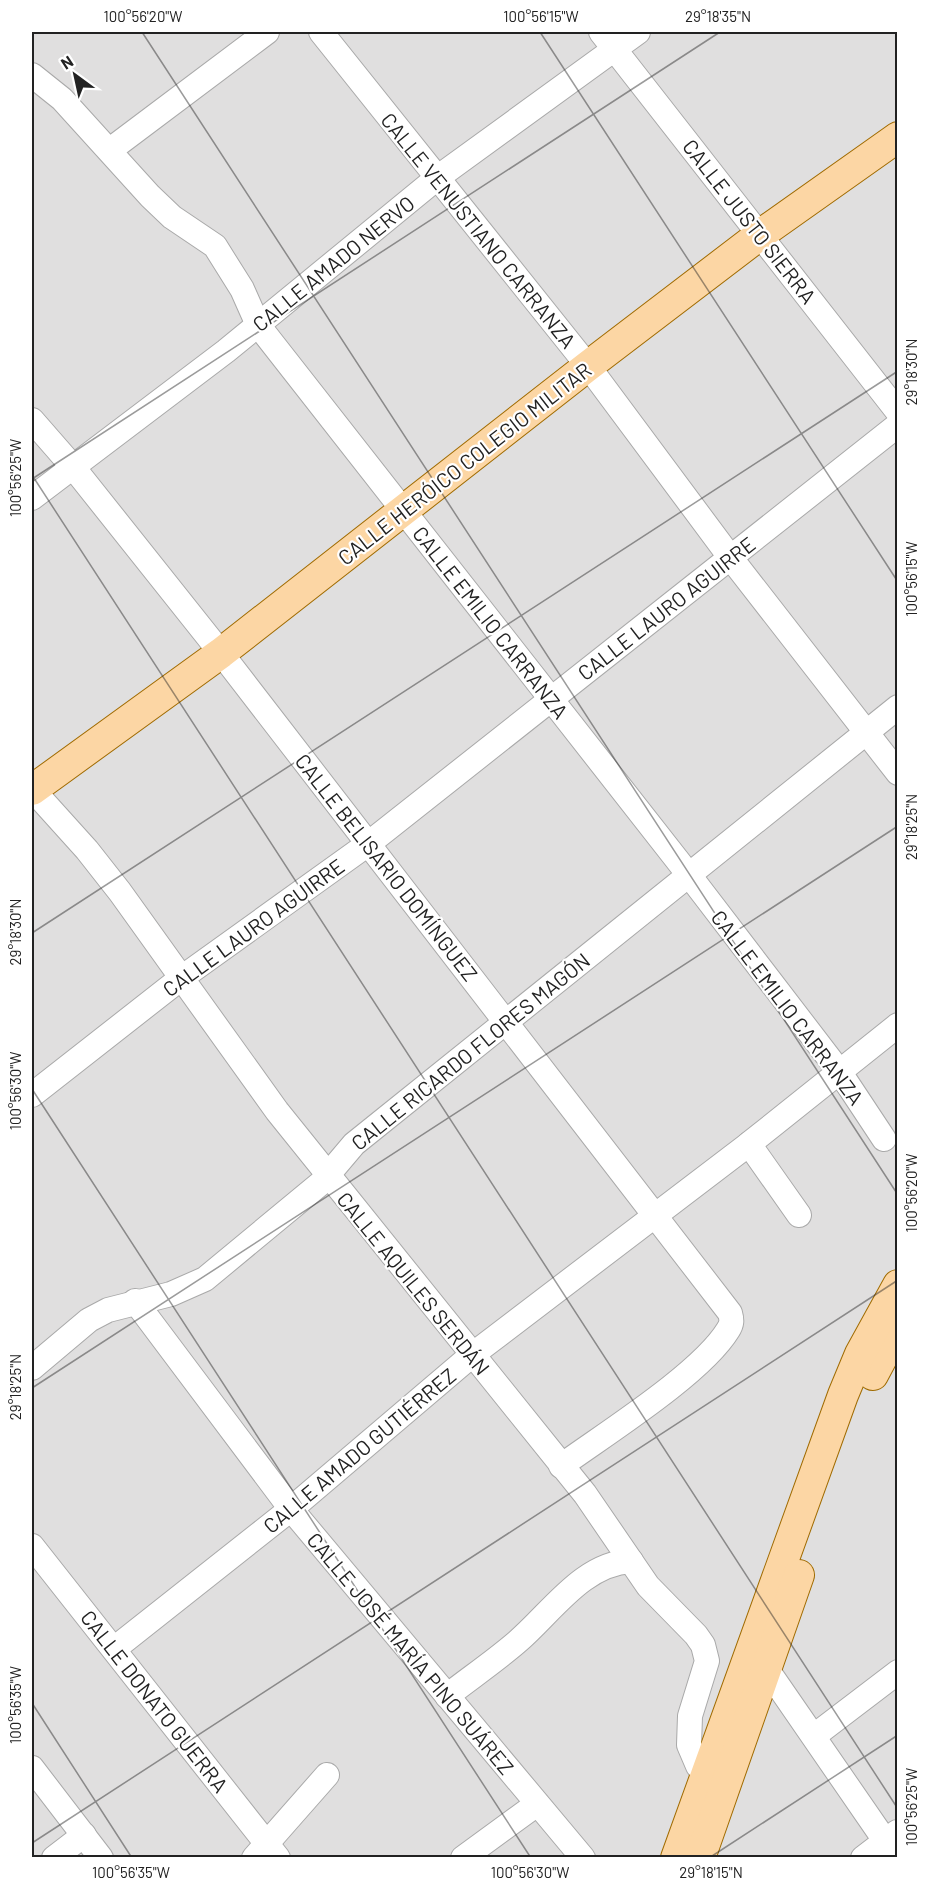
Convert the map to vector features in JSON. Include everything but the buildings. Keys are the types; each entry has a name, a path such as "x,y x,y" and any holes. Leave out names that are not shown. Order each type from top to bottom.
{"main road":[{"name":"CALLE HERÓICO COLEGIO MILITAR","path":"32,790 221,653 588,366 761,234 897,136"},
{"path":"700,1857 714,1783 843,1395 860,1354 897,1285"},
{"path":"676,1857 714,1783 766,1668 861,1405 897,1328"}],"street":[{"path":"110,150 267,32"},
{"name":"CALLE VENUSTIANO CARRANZA","path":"321,32 588,366 730,557 897,773"},
{"name":"CALLE AMADO NERVO","path":"32,498 258,325 608,41 638,32"},
{"name":"CALLE JUSTO SIERRA","path":"608,41 761,234 897,412"},
{"name":"CALLE EMILIO CARRANZA","path":"32,75 62,99 172,217 215,246 242,288 258,325 552,698 839,1071 884,1138"},
{"name":"CALLE BELISARIO DOMÍNGUEZ","path":"32,420 73,466 221,653 725,1305 732,1321 721,1339 679,1378 561,1466"},
{"name":"CALLE LAURO AGUIRRE","path":"32,1095 180,979 368,844 897,424"},
{"name":"CALLE RICARDO FLORES MAGÓN","path":"32,1368 89,1320 135,1302 171,1294 205,1279 308,1195 354,1144 897,707"},
{"name":"CALLE AQUILES SERDÁN","path":"32,790 100,867 180,979 327,1175 596,1509 660,1601 696,1635 707,1655 687,1734 692,1757 714,1783"},
{"name":"CALLE AMADO GUTIÉRREZ","path":"114,1648 291,1509 472,1355 749,1144 897,1025"},
{"path":"749,1144 799,1215"},
{"name":"CALLE JOSÉ MARÍA PINO SUÁREZ","path":"135,1302 291,1509 583,1857"},
{"name":"CALLE DONATO GUERRA","path":"32,1546 114,1648 267,1853"},
{"path":"447,1696 514,1644 579,1582 608,1564 632,1561"},
{"path":"766,1668 893,1843 863,1857"},
{"path":"814,1736 897,1672"},
{"path":"32,1768 101,1857"},
{"path":"267,1853 327,1775"},
{"path":"463,1857 537,1804"},
{"path":"54,1857 84,1835"}],"shaded area":[{"path":"32,32 897,32 897,1857 32,1858"}]}
